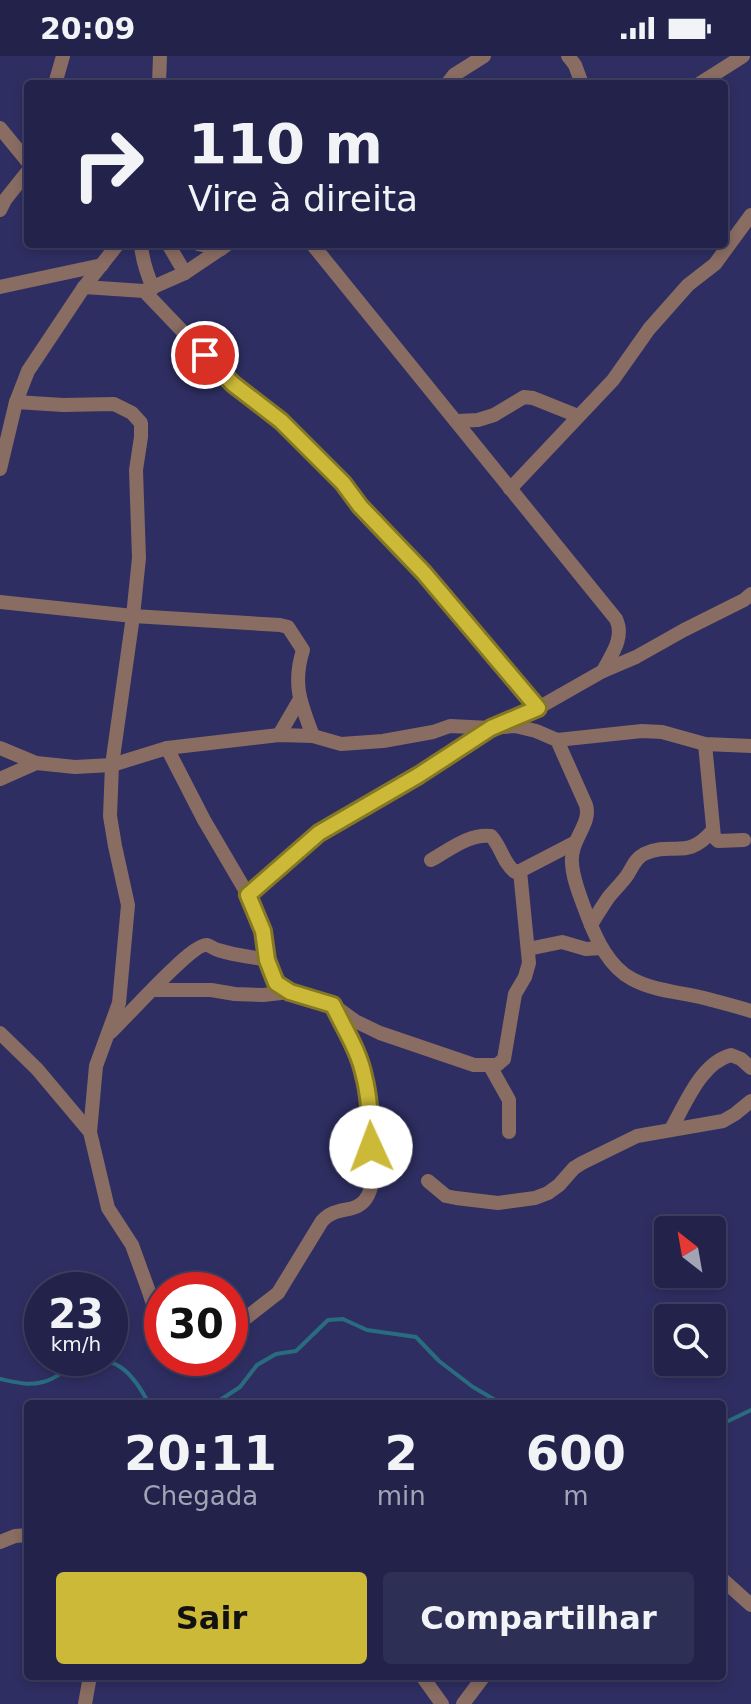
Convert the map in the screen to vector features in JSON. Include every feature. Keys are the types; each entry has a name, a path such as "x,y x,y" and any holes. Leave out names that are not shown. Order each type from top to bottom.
{"street":[{"path":"56,80 63,56"},
{"path":"159,80 160,56"},
{"path":"450,80 484,56"},
{"path":"568,56 581,80"},
{"path":"705,80 743,56"},
{"path":"0,128 24,157"},
{"path":"0,210 24,176"},
{"path":"728,246 751,215"},
{"path":"0,469 16,402 28,371 84,287 115,248"},
{"path":"141,248 148,290 233,384 281,421 343,483 538,708"},
{"path":"170,248 185,273"},
{"path":"84,287 148,290 185,273 221,248"},
{"path":"315,248 616,619 618,642 603,671"},
{"path":"510,489 613,380 649,329 682,291 715,264 727,248"},
{"path":"0,287 102,265"},
{"path":"458,421 494,415 524,397 578,416"},
{"path":"16,402 114,404 132,413 141,423 136,470 139,558 112,765 110,816 128,905 119,1003 96,1066 90,1132 108,1208 132,1245 144,1278"},
{"path":"248,895 319,833 491,728 538,708 751,594"},
{"path":"0,602 133,616 288,627 303,650 297,669 300,699 313,736"},
{"path":"618,642 636,657"},
{"path":"279,735 300,699"},
{"path":"0,748 36,763 75,767 112,765 167,748 279,735 313,736 341,744 383,741 457,725 491,728 515,726 557,740 652,731 705,744 751,746"},
{"path":"433,732 447,756"},
{"path":"557,740 588,812 574,843 571,857 573,877 591,925 612,962 630,978 648,986 751,1011"},
{"path":"705,744 714,837 718,841 744,840"},
{"path":"167,748 248,895 263,931 267,960 276,983 290,992 333,1005 355,1021 380,1033 474,1065 497,1065 504,1059 515,994 529,963 520,871"},
{"path":"0,779 36,763"},
{"path":"591,925 634,862 655,851 695,846 713,830"},
{"path":"431,860 473,837 491,836 515,872 574,843"},
{"path":"528,949 562,942 577,948 602,948"},
{"path":"107,1034 179,962 200,946 267,960"},
{"path":"153,990 211,990 263,995 290,992"},
{"path":"248,1316 278,1293 322,1221 334,1211 363,1203 373,1180 364,1074 333,1005"},
{"path":"0,1033 37,1069 90,1132"},
{"path":"671,1129 706,1070 715,1061 731,1055 751,1068"},
{"path":"490,1066 509,1100 509,1132"},
{"path":"428,1181 446,1196 456,1198 498,1203 535,1198 548,1193 574,1168 600,1152 637,1136 723,1121 751,1101"},
{"path":"0,1542 24,1535"},
{"path":"726,1583 751,1605"},
{"path":"85,1704 89,1680"},
{"path":"425,1680 442,1704"},
{"path":"463,1704 481,1680"}],"waterway":[{"path":"220,1400 240,1387 257,1365 276,1354 296,1351 328,1320 343,1319 367,1330 416,1337 439,1361 495,1400"},
{"path":"0,1379 37,1383 52,1379 76,1365 101,1360 121,1367 129,1374 147,1400"},
{"path":"726,1422 751,1410"}],"route":[{"path":"205,355 233,384 281,421 343,483 538,708 491,728 419,775 319,833 248,895 263,931 267,960 276,983 290,992 333,1005 364,1074 371,1147"}]}
